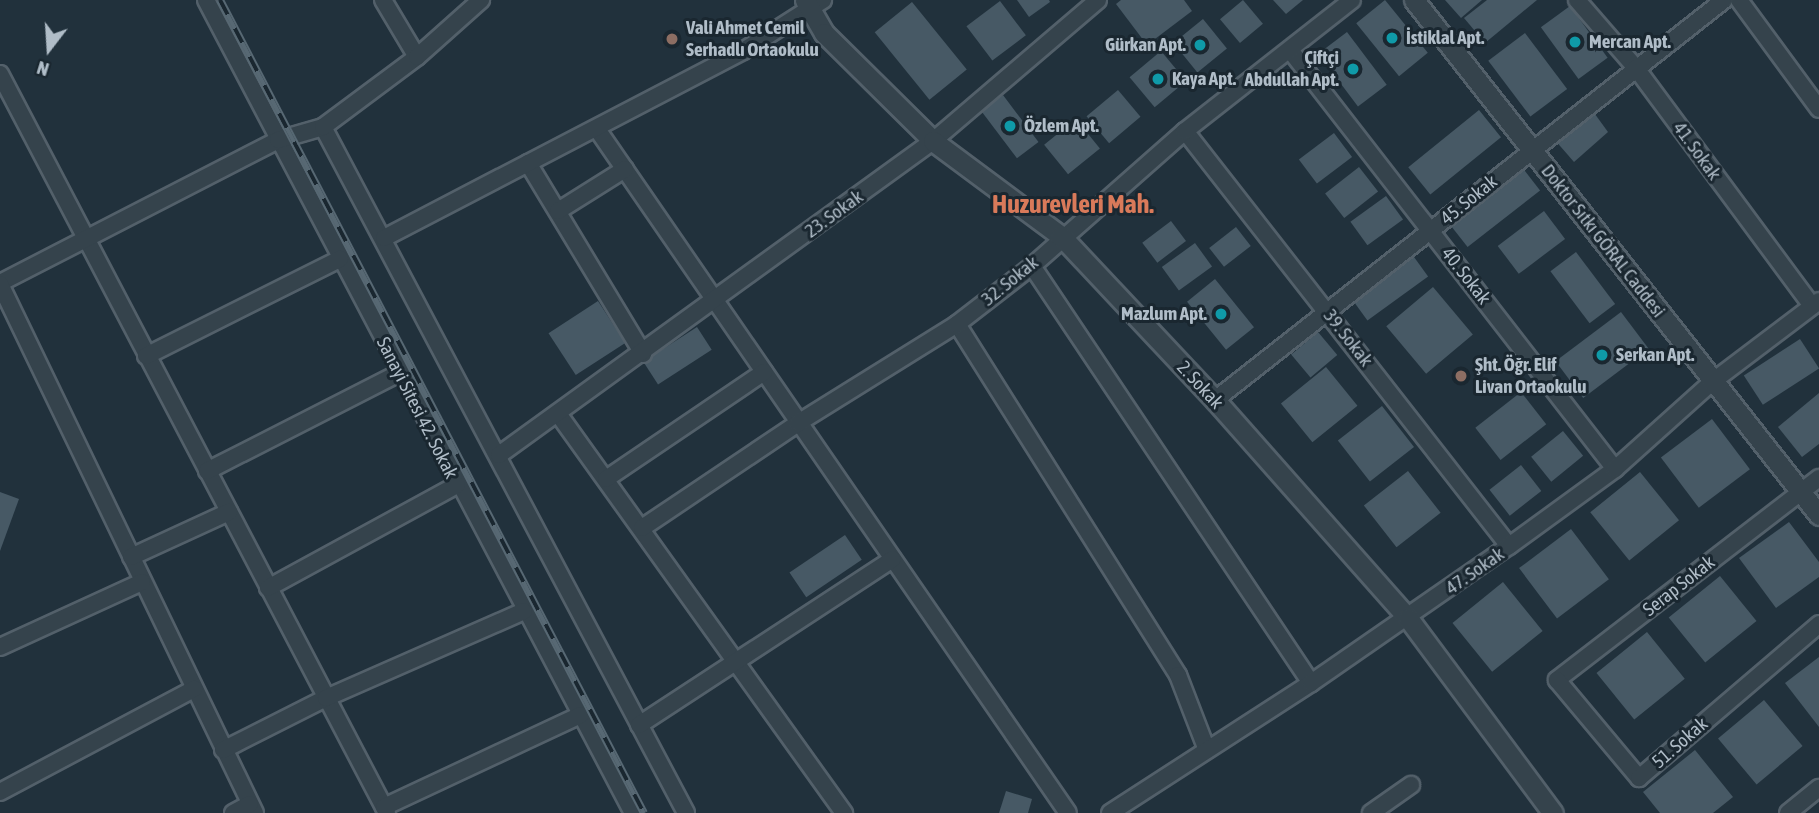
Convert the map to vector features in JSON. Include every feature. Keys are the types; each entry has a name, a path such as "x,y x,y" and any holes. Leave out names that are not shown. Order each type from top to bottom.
{"street":[{"name":"Sanayi Sitesi 42. Sokak","path":"206,0 457,485 633,813"},
{"path":"383,0 417,58"},
{"path":"233,813 252,809 0,284 278,140 323,127 417,58 481,0"},
{"name":"23. Sokak","path":"499,454 559,415 933,141 1098,0"},
{"name":"32. Sokak","path":"642,528 798,423 957,324 1031,266 1061,236 1185,131 1352,0"},
{"name":"Doktor Sıtkı GÖRAL Caddesi","path":"1414,0 1819,515"},
{"name":"41. Sokak","path":"1577,0 1636,68 1815,304"},
{"name":"45. Sokak","path":"1215,400 1325,309 1431,231 1724,0"},
{"path":"1739,0 1819,109"},
{"path":"384,238 597,129 813,3"},
{"name":"2. Sokak","path":"813,3 824,33 933,141 1061,236 1215,400 1408,618 1553,813"},
{"name":"40. Sokak","path":"1290,50 1615,469"},
{"path":"0,74 386,810 580,715"},
{"path":"323,127 499,454 686,813"},
{"path":"597,129 1068,813"},
{"name":"39. Sokak","path":"1185,131 1509,546"},
{"path":"528,163 643,354"},
{"path":"558,211 625,169"},
{"path":"146,356 340,259"},
{"path":"1031,266 1311,683"},
{"name":"47. Sokak","path":"1110,813 1311,683 1509,546 1615,469 1713,382 1815,304"},
{"path":"957,324 1178,675 1207,750"},
{"path":"606,479 764,372"},
{"path":"207,471 400,373"},
{"path":"559,415 844,813"},
{"name":"Serap Sokak","path":"1557,680 1819,478"},
{"path":"268,588 457,485"},
{"path":"131,557 229,512"},
{"path":"639,725 893,559"},
{"path":"0,647 142,582"},
{"path":"223,750 326,698 524,611"},
{"name":"51. Sokak","path":"1557,680 1639,778 1819,624"},
{"path":"0,792 194,689"},
{"path":"1371,813 1411,785"},
{"path":"1788,813 1819,788"}],"building":[{"path":"1017,0 1049,0 1050,2 1029,17"},
{"path":"1121,0 1184,0 1192,11 1147,45 1116,4"},
{"path":"1243,0 1263,24 1240,43 1220,19"},
{"path":"1273,0 1303,0 1286,14"},
{"name":"İstiklal Apt.","path":"1385,0 1428,53 1399,76 1356,23"},
{"path":"1445,0 1482,0 1461,18"},
{"path":"1487,0 1537,0 1485,43 1464,18"},
{"path":"1000,1 1026,35 992,61 966,26"},
{"path":"912,2 967,70 929,100 875,32"},
{"name":"Mercan Apt.","path":"1570,6 1608,58 1578,79 1541,27"},
{"name":"Gürkan Apt.","path":"1203,19 1227,49 1197,72 1173,43"},
{"name":"Çiftçi Abdullah Apt.","path":"1347,32 1387,85 1358,106 1318,54"},
{"path":"1525,33 1567,89 1530,117 1488,61"},
{"name":"Kaya Apt.","path":"1161,51 1186,81 1155,107 1130,77"},
{"path":"1118,90 1140,117 1109,143 1087,116"},
{"name":"Özlem Apt.","path":"1003,95 1039,142 1017,158 981,111"},
{"path":"1479,110 1501,137 1430,194 1408,167"},
{"path":"1592,110 1608,132 1574,162 1554,139"},
{"path":"1076,119 1100,149 1068,174 1044,145"},
{"path":"1334,133 1352,157 1317,183 1299,159"},
{"path":"1521,166 1540,190 1468,247 1449,223"},
{"path":"1359,167 1378,191 1344,218 1325,193"},
{"path":"1386,196 1403,219 1367,245 1350,222"},
{"path":"1544,211 1565,239 1519,274 1498,246"},
{"path":"1171,221 1186,241 1157,263 1142,243"},
{"path":"1236,227 1251,246 1224,267 1209,248"},
{"path":"1195,243 1212,266 1179,291 1162,267"},
{"path":"1576,252 1615,304 1590,323 1550,271"},
{"path":"1414,257 1428,276 1367,321 1353,301"},
{"name":"Mazlum Apt.","path":"1215,279 1254,327 1226,350 1187,302"},
{"path":"1433,287 1473,334 1426,374 1386,326"},
{"path":"598,301 625,343 576,375 549,333"},
{"name":"Serkan Apt.","path":"1621,312 1649,349 1583,398 1556,361"},
{"path":"697,327 712,350 658,385 643,362"},
{"path":"1318,332 1337,355 1310,377 1291,354"},
{"path":"1800,339 1819,368 1763,405 1744,375"},
{"path":"1326,367 1357,406 1312,442 1281,404"},
{"path":"1521,392 1546,424 1501,460 1475,428"},
{"path":"1819,393 1819,444 1802,457 1778,427"},
{"path":"1382,406 1414,447 1370,481 1338,440"},
{"path":"1712,419 1750,469 1699,508 1661,458"},
{"path":"1563,431 1583,456 1551,482 1531,457"},
{"path":"1521,465 1541,491 1510,516 1489,490"},
{"path":"1408,471 1441,513 1397,547 1364,505"},
{"path":"1640,472 1679,520 1629,560 1590,512"},
{"path":"0,492 19,499 0,551"},
{"path":"1789,522 1819,562 1819,577 1776,608 1739,558"},
{"path":"1571,529 1609,579 1557,618 1519,568"},
{"path":"845,535 862,560 806,597 789,572"},
{"path":"1720,576 1757,621 1705,663 1669,618"},
{"path":"1503,582 1543,631 1492,672 1452,623"},
{"path":"1647,632 1685,679 1634,720 1596,673"},
{"path":"1819,657 1819,727 1785,683"},
{"path":"1764,700 1803,746 1757,785 1718,739"},
{"path":"1695,750 1733,797 1713,813 1660,813 1643,792"},
{"path":"1006,791 1032,799 1028,813 999,813"}],"railway":[{"path":"220,0 644,813"}],"place":[{"name":"İstiklal Apt.","path":"1392,38"},
{"name":"Vali Ahmet Cemil Serhadlı Ortaokulu","path":"672,39"},
{"name":"Mercan Apt.","path":"1575,42"},
{"name":"Gürkan Apt.","path":"1200,45"},
{"name":"Çiftçi Abdullah Apt.","path":"1353,69"},
{"name":"Kaya Apt.","path":"1158,79"},
{"name":"Özlem Apt.","path":"1010,126"},
{"name":"Mazlum Apt.","path":"1221,314"},
{"name":"Serkan Apt.","path":"1602,355"},
{"name":"Şht. Öğr. Elif Livan Ortaokulu","path":"1461,376"}],"district":[{"name":"Huzurevleri Mah.","path":"1073,205"}]}
